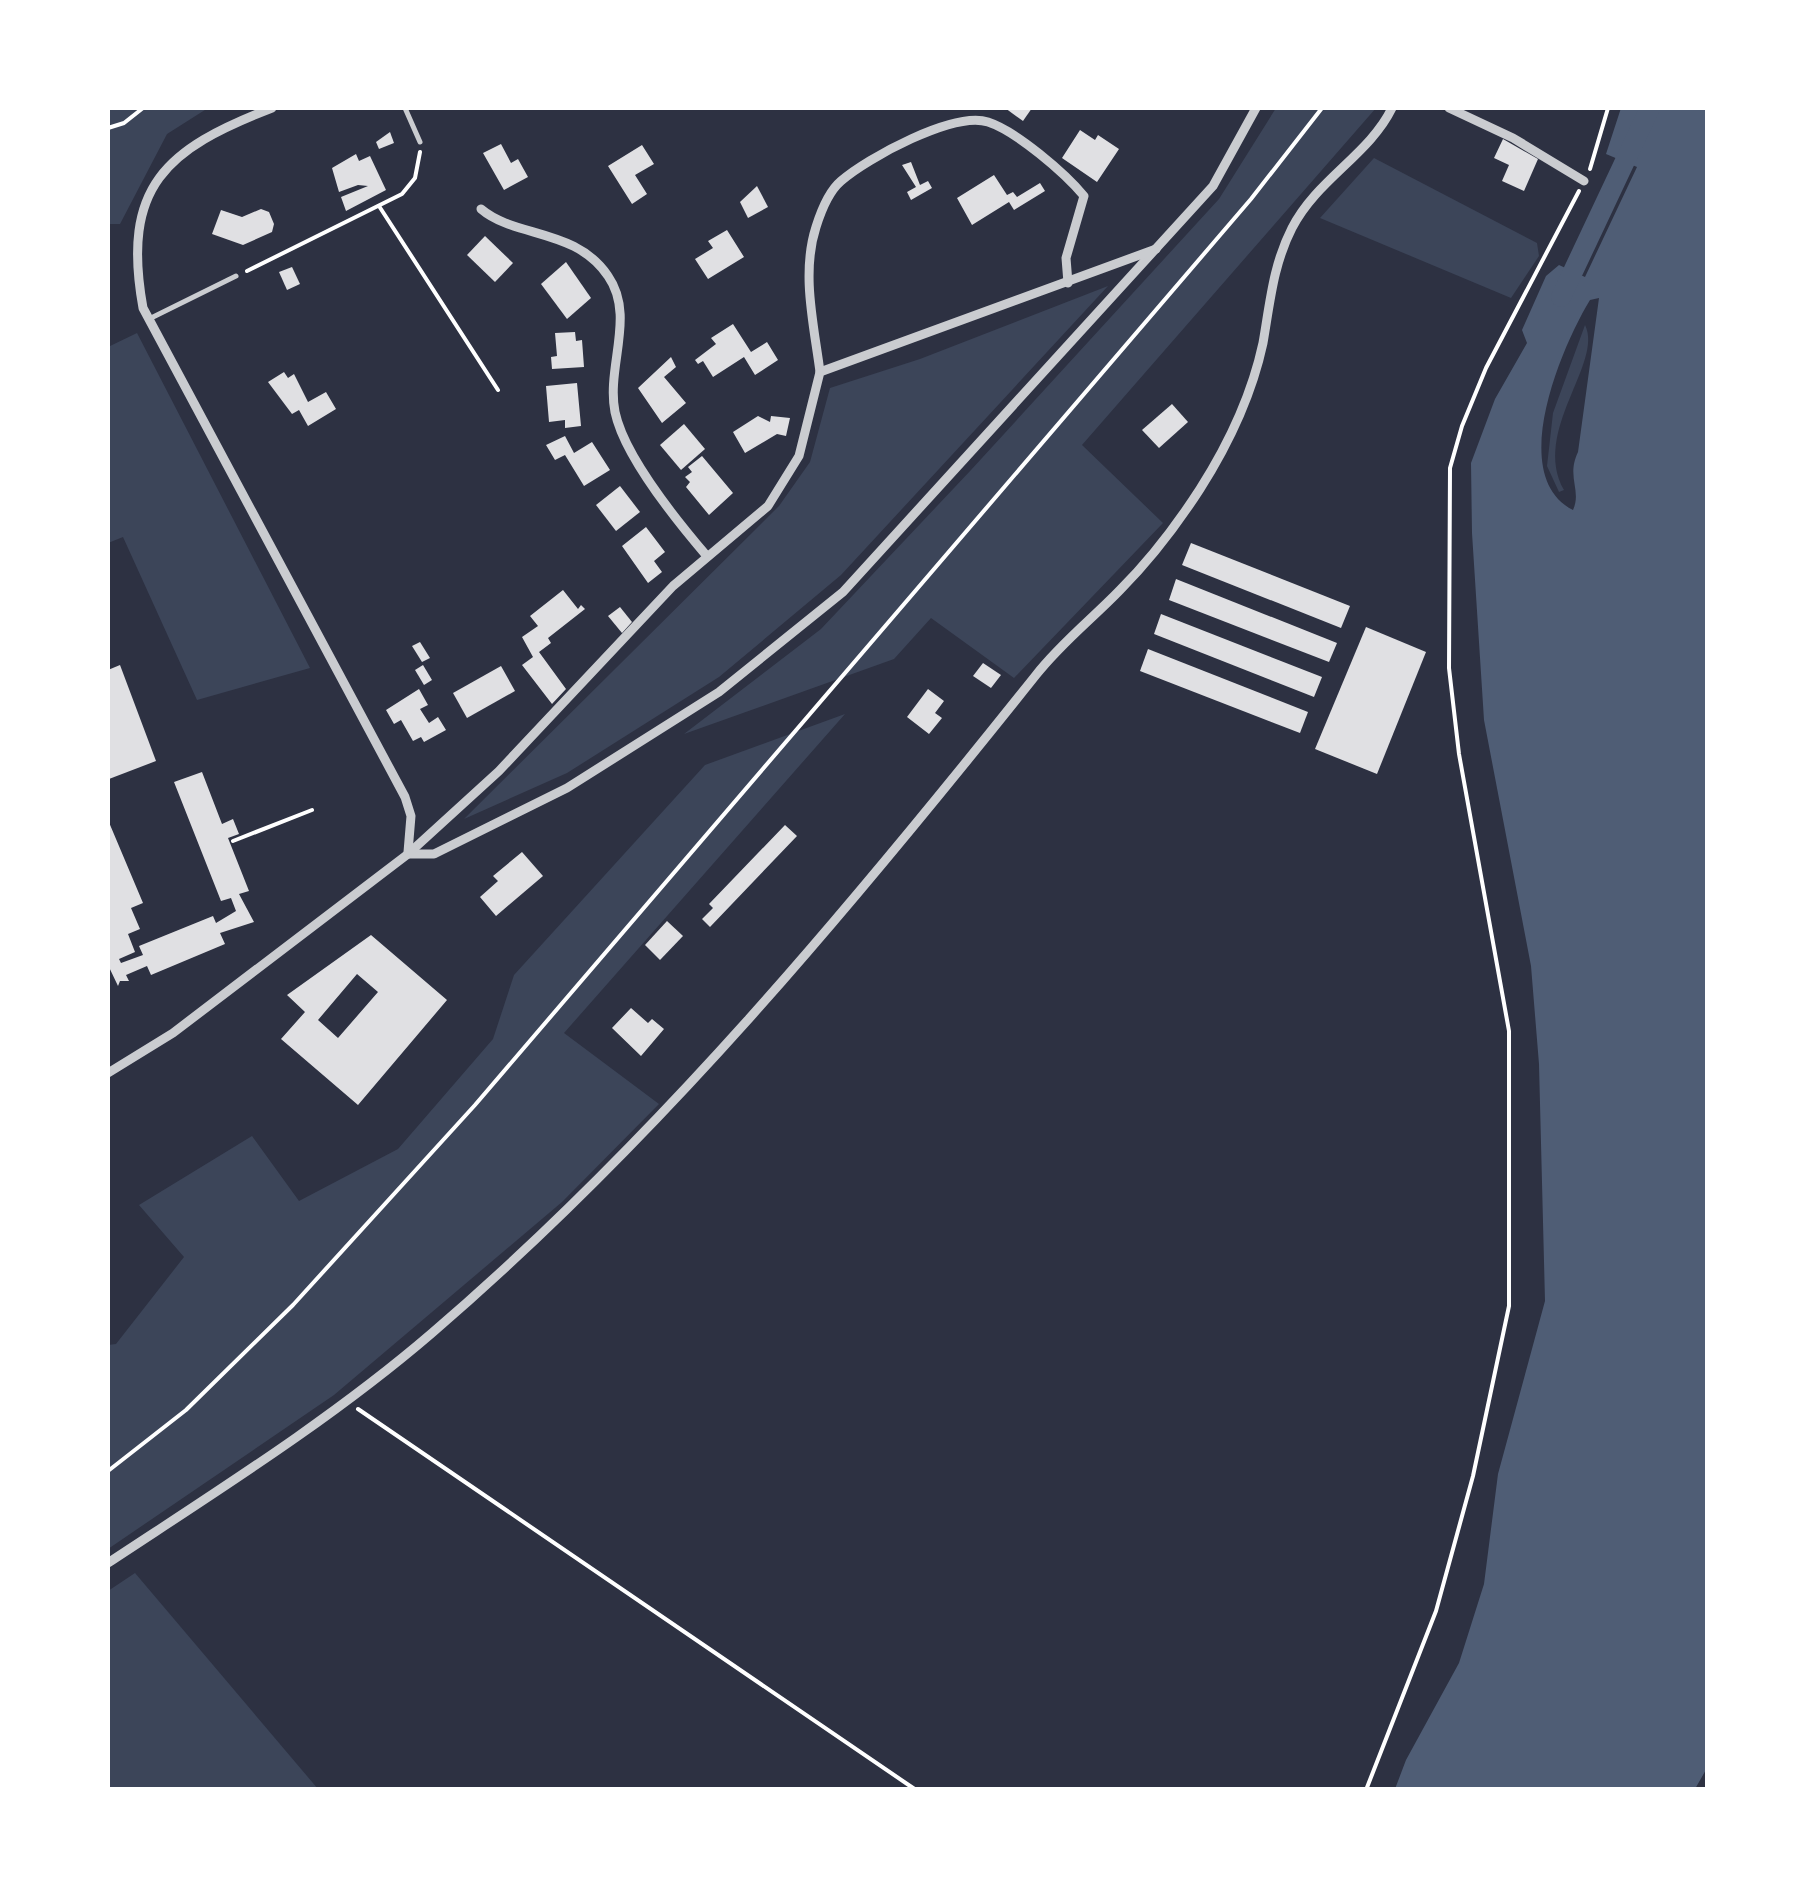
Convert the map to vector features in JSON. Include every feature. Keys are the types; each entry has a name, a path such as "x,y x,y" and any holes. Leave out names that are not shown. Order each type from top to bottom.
{"street":[{"path":"272,108 213,131 163,170 146,198 137,274 150,319 405,797 411,816 408,854"},
{"path":"408,854 434,854 567,788 718,692 827,605 1213,186 1256,108"},
{"path":"108,1563 346,1401 431,1334 588,1189 853,898 1048,659 1125,586 1200,488 1240,415 1262,346 1271,282 1292,228 1314,193 1380,133 1392,108"},
{"path":"1449,108 1513,138 1584,181"},
{"path":"108,1073 173,1033 408,854 500,771 706,555 768,506 799,456 820,372 808,263 828,196 842,180 886,154 961,120 991,122 1056,168 1084,196 1066,258 1068,283"},
{"path":"481,209 500,222 547,233 590,256 608,274 618,294 621,314 616,414 632,450 706,555"},
{"path":"820,372 1156,250"}],"lane":[{"path":"405,108 420,142"},
{"path":"150,319 236,276"}],"path":[{"path":"108,128 124,123 143,108"},
{"path":"108,1471 186,1410 293,1305 475,1105 1251,199 1322,108"},
{"path":"1366,1790 1436,1610 1472,1476 1510,1306 1509,1031 1459,754 1449,668 1450,468 1486,368 1598,151 1608,108"},
{"path":"236,276 402,194 415,178 420,142"},
{"path":"379,206 498,390"},
{"path":"233,841 312,810"},
{"path":"346,1401 916,1790"}],"shaded area":[{"path":"108,108 208,108 167,134 120,224 108,224"},
{"path":"1276,108 1376,108 1082,445 1163,523 1014,678 931,618 894,659 684,734 821,629 1219,199"},
{"path":"1621,108 1707,108 1707,1768 1695,1789 1395,1789 1406,1760 1459,1663 1484,1584 1498,1474 1545,1301 1539,1064 1531,966 1484,720 1471,463 1495,399 1527,343 1522,330 1546,276 1559,265 1585,277 1637,167 1606,154","holes":["1599,298 1573,469 1573,510 1553,493 1543,469 1542,441 1546,410 1566,347 1590,300"]},
{"path":"1374,158 1537,243 1539,256 1511,298 1320,218"},
{"path":"1108,286 841,575 719,677 567,773 464,819 779,506 810,462 830,388 920,359"},
{"path":"1585,325 1585,359 1556,445 1556,468 1564,490 1559,492 1547,466 1553,413"},
{"path":"137,333 310,668 197,700 123,537 108,543 108,347"},
{"path":"845,714 564,1033 659,1104 562,1202 334,1395 108,1549 108,1345 116,1344 184,1257 139,1205 252,1136 299,1201 398,1149 493,1039 514,975 705,765"},
{"path":"135,1573 318,1789 108,1789 108,1591"}],"building":[{"path":"1005,108 1032,108 1023,121"},
{"path":"1080,130 1095,140 1098,135 1119,149 1097,182 1062,158"},
{"path":"390,132 394,143 379,149 376,142"},
{"path":"1503,139 1538,159 1524,191 1502,181 1509,165 1494,158"},
{"path":"501,144 511,163 518,159 528,177 504,190 483,153"},
{"path":"642,145 654,164 635,175 647,194 632,204 608,166"},
{"path":"356,154 359,161 370,156 386,190 346,211 341,197 368,186 358,185 339,192 332,168"},
{"path":"911,162 920,185 928,181 932,188 911,200 907,192 916,187 902,165"},
{"path":"994,175 1007,195 1013,192 1017,197 1040,183 1045,191 1014,210 1009,202 972,225 957,198"},
{"path":"757,186 768,207 748,218 740,202"},
{"path":"261,209 269,212 274,224 272,232 243,245 212,234 221,210 242,217"},
{"path":"727,230 744,257 708,279 695,259 713,248 708,241"},
{"path":"485,236 513,263 495,282 467,255"},
{"path":"566,262 591,298 567,319 541,284"},
{"path":"292,267 300,284 287,290 279,272"},
{"path":"733,324 751,352 767,342 778,360 755,375 744,357 713,377 703,361 698,364 695,360 716,344 711,338"},
{"path":"575,332 576,341 582,340 584,367 552,369 551,357 557,356 555,333"},
{"path":"671,357 676,367 664,377 686,403 662,423 638,388"},
{"path":"284,372 288,378 294,374 308,402 326,392 336,409 308,426 299,410 292,414 268,382"},
{"path":"577,383 581,426 565,428 565,420 549,422 546,386"},
{"path":"1172,404 1188,422 1159,448 1142,430"},
{"path":"758,416 770,422 771,416 790,418 786,436 777,434 745,453 733,432"},
{"path":"684,424 705,449 681,470 660,445"},
{"path":"565,436 574,453 592,442 610,470 584,486 565,455 555,460 546,445"},
{"path":"702,456 733,493 709,515 686,487 690,482 685,477 692,472 688,467"},
{"path":"620,486 640,512 616,531 596,505"},
{"path":"646,527 665,552 654,561 662,572 648,583 622,546"},
{"path":"1191,543 1350,606 1341,628 1182,565"},
{"path":"1176,579 1337,643 1329,662 1169,600"},
{"path":"563,590 578,609 581,605 585,609 548,638 551,643 539,652 566,689 552,704 522,665 533,657 522,637 538,626 530,616"},
{"path":"620,607 632,622 622,633 608,616"},
{"path":"1161,614 1322,677 1314,697 1154,634"},
{"path":"1366,627 1426,652 1377,774 1315,749"},
{"path":"420,642 430,658 422,662 412,646"},
{"path":"1148,649 1308,712 1300,733 1140,671"},
{"path":"983,663 1001,675 991,688 973,676"},
{"path":"120,665 156,761 109,779 108,670"},
{"path":"423,665 432,680 424,685 415,670"},
{"path":"501,666 515,691 467,718 453,693"},
{"path":"419,689 428,705 420,709 429,723 438,717 446,730 424,742 421,737 413,741 401,720 394,724 386,710"},
{"path":"928,689 944,701 935,713 942,718 929,734 907,717"},
{"path":"202,772 222,824 233,819 239,834 228,838 249,891 239,894 254,922 220,933 225,944 151,975 147,966 126,975 129,981 120,981 118,986 108,965 108,820 143,903 131,908 140,929 128,934 135,952 119,959 121,963 143,955 139,946 213,916 216,923 236,911 231,898 221,901 174,782"},
{"path":"785,825 797,836 710,927 702,919 713,908 709,904"},
{"path":"522,852 543,876 496,916 480,897 498,881 493,876"},
{"path":"667,921 683,936 660,960 645,945"},
{"path":"371,935 447,1000 358,1105 281,1039 305,1012 287,995","holes":["357,974 378,992 338,1038 318,1020"]},
{"path":"631,1008 648,1023 652,1019 664,1029 641,1056 612,1028"}],"waterway":[{"path":"1561,297 1650,108"}]}
